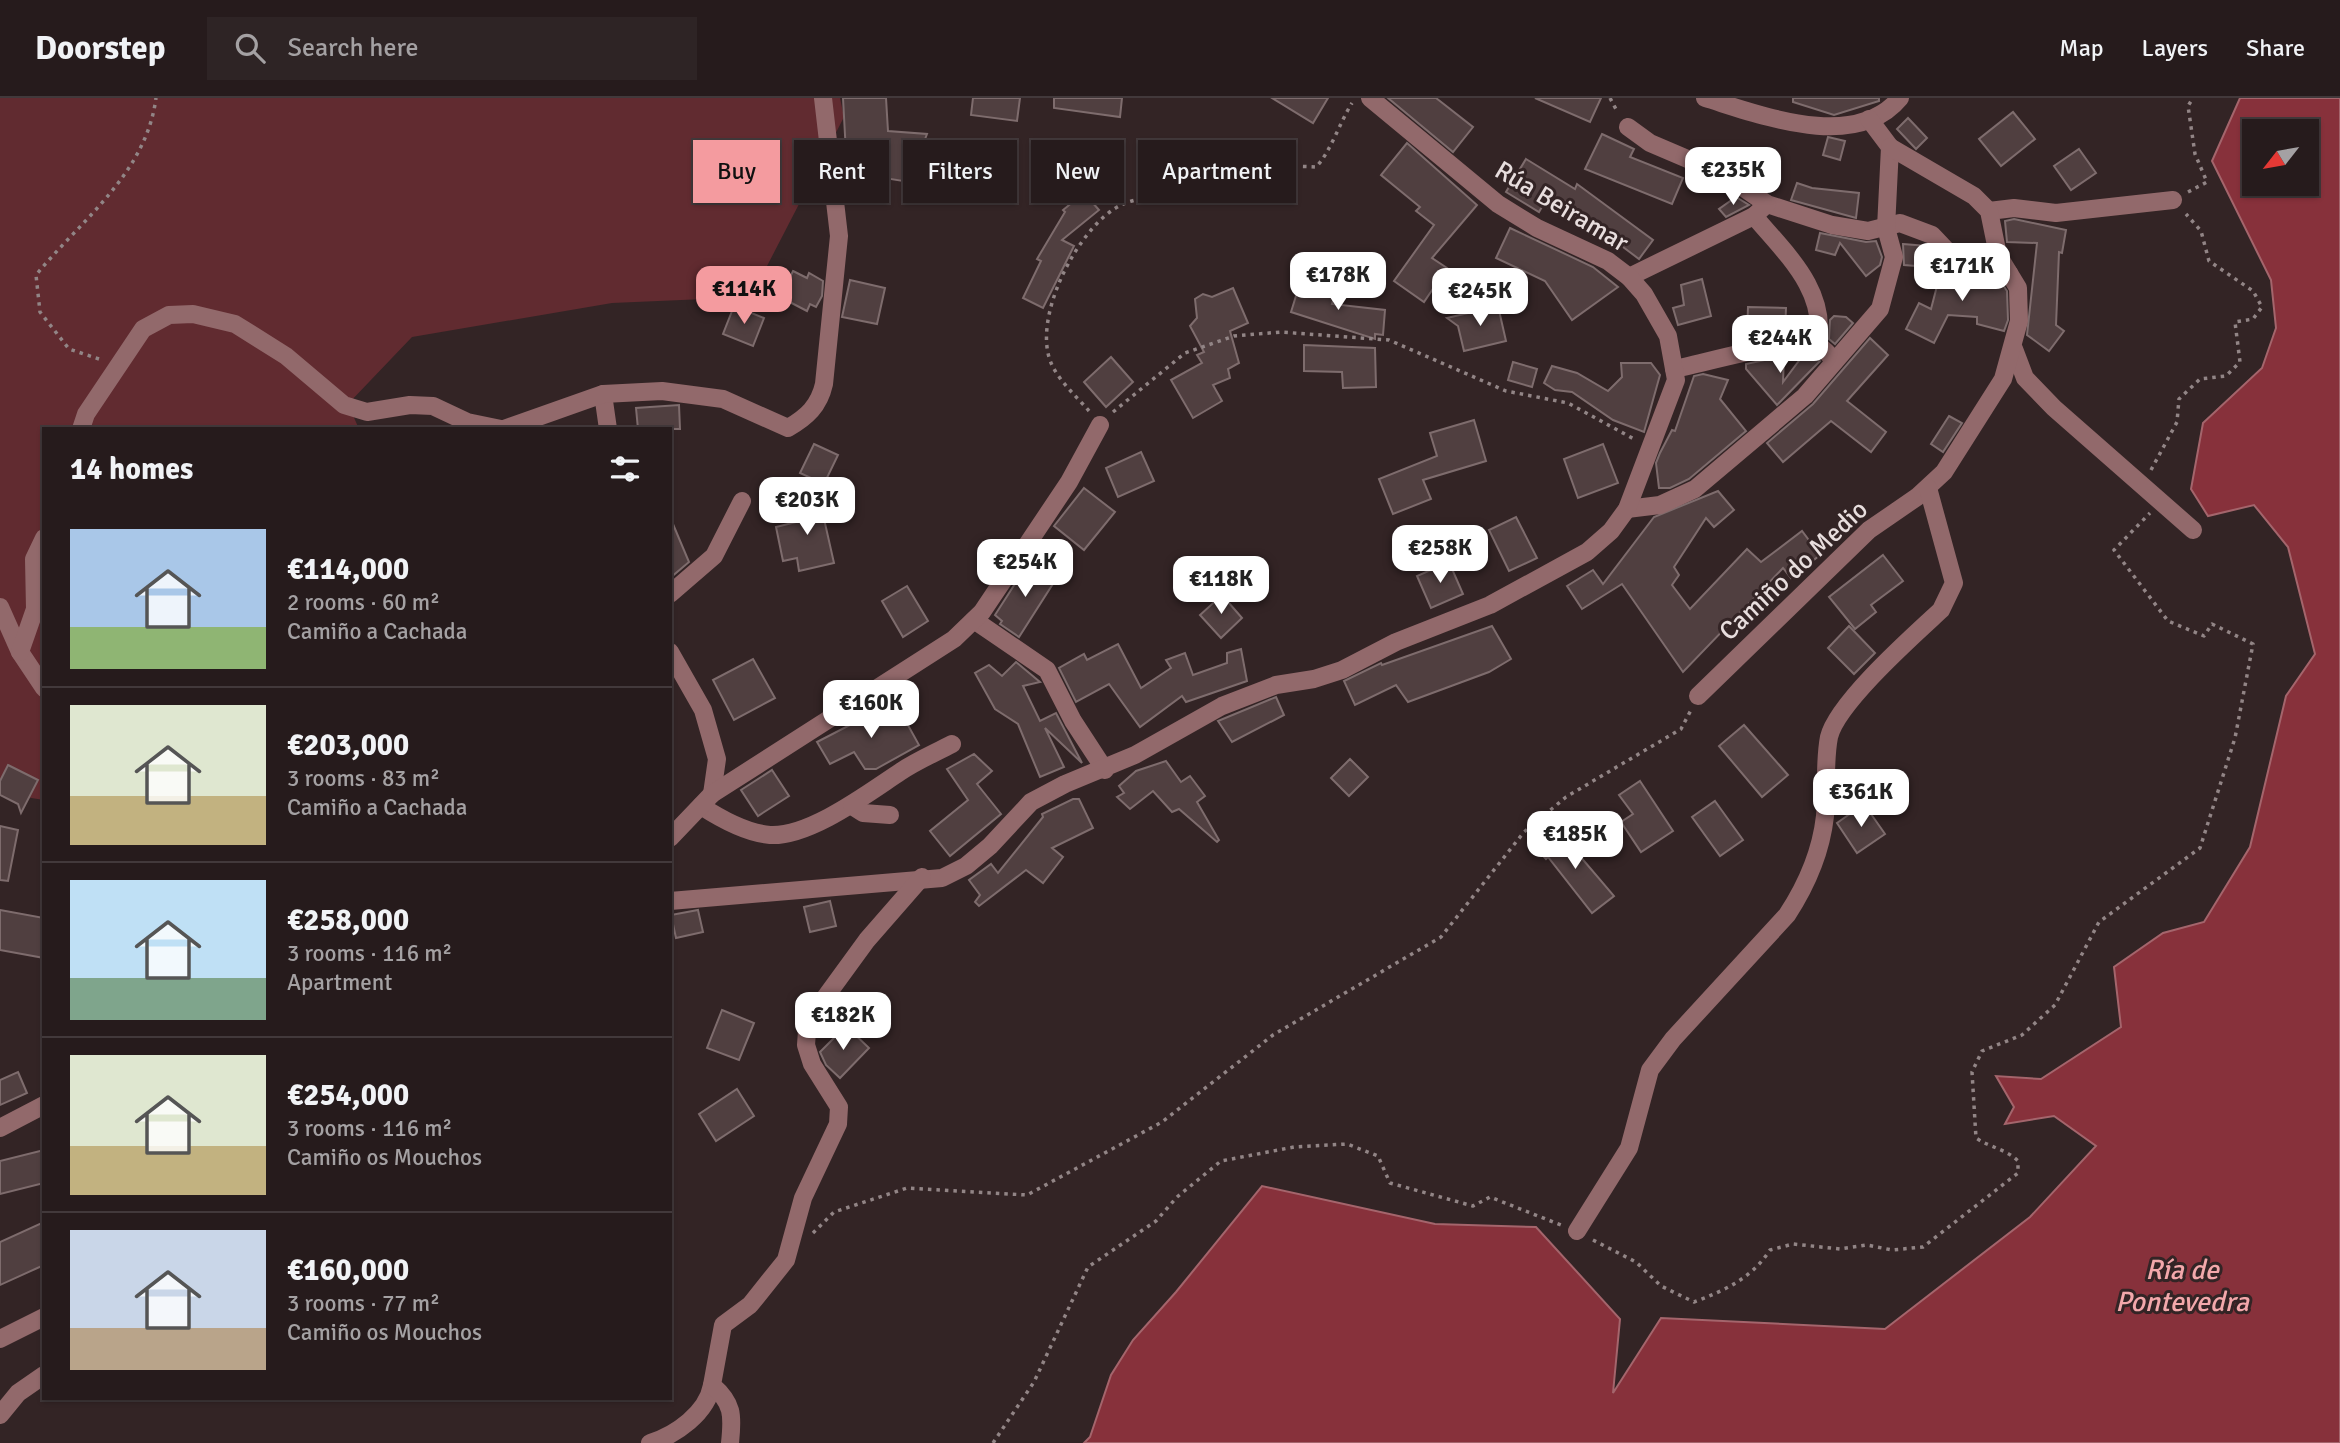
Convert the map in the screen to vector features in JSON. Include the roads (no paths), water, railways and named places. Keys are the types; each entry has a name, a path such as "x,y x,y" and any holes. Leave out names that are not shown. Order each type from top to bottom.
{"street":[{"path":"509,427 603,394 662,391 723,399 788,428 807,416 821,398 839,236 823,98"},
{"name":"Rúa Beiramar","path":"672,901 922,877 942,878 966,866 990,846 1031,802 1065,784 1105,769 1222,706 1276,685 1314,679 1342,670 1396,642 1490,606 1587,552 1611,531 1627,509 1676,380 1668,336 1644,294 1629,277 1608,261 1537,228 1498,204 1370,98"},
{"path":"1705,98 1822,127 1847,128 1869,119 1896,100"},
{"path":"1869,119 1889,147 1973,196 1989,211 2014,208 2056,213 2173,200"},
{"path":"1629,127 1650,144 1725,175 1761,210 1809,284 1819,309 1821,326 1817,345"},
{"path":"1627,509 1660,505 1695,489 1805,396 1880,309 1894,257 1886,228 1889,147"},
{"path":"1629,277 1761,210 1868,230 1900,223 1931,235 1950,254 2009,273"},
{"name":"Camiño do Medio","path":"1698,696 1869,530 1928,488 1944,472 2003,379 2014,349 2018,321 2018,288 1998,255 1989,211"},
{"path":"82,427 86,414 143,329 169,315 193,314 235,324 286,356 344,405 367,412 410,405 433,406 467,422 493,427"},
{"path":"1674,369 1754,348 1789,346 1805,341 1817,345 1835,361"},
{"path":"2014,349 2025,378 2054,408 2193,530"},
{"path":"603,394 608,427"},
{"path":"672,836 707,800 954,639 974,620 1069,482 1100,425"},
{"path":"1577,1231 1629,1148 1650,1070 1673,1040 1787,915 1802,892 1815,860 1825,818 1830,736 1840,713 1941,610 1949,597 1954,583 1937,529 1928,488"},
{"path":"672,592 714,556 741,501"},
{"path":"20,652 35,609 34,559 42,542"},
{"path":"0,607 20,652 42,685"},
{"path":"974,620 1047,670 1073,721 1105,769"},
{"path":"672,656 707,722 718,759 707,800"},
{"path":"707,800 724,821 771,835 808,826 852,806 902,770 952,744"},
{"path":"852,806 863,813 890,815"},
{"path":"650,1443 669,1437 691,1419 710,1395 723,1325 750,1305 786,1260 803,1198 838,1124 839,1107 812,1064 806,1045 807,1031 816,1010 867,940 922,877"},
{"path":"0,1128 42,1106"},
{"path":"0,1339 42,1318"},
{"path":"0,1415 18,1393 42,1376"},
{"path":"712,1384 729,1399 732,1426 730,1443"}],"water":[{"name":"Ría de Pontevedra","path":"2240,98 2340,98 2340,1443 1084,1443 1090,1437 1111,1375 1133,1340 1176,1292 1262,1186 1435,1224 1536,1227 1620,1319 1613,1393 1661,1318 1885,1329 2030,1217 2096,1146 2054,1116 2005,1124 2014,1107 1996,1076 2041,1079 2121,1027 2114,967 2163,933 2204,922 2250,847 2286,696 2315,654 2288,547 2254,505 2208,516 2191,489 2203,423 2262,368 2276,328 2271,280 2212,161"}]}
